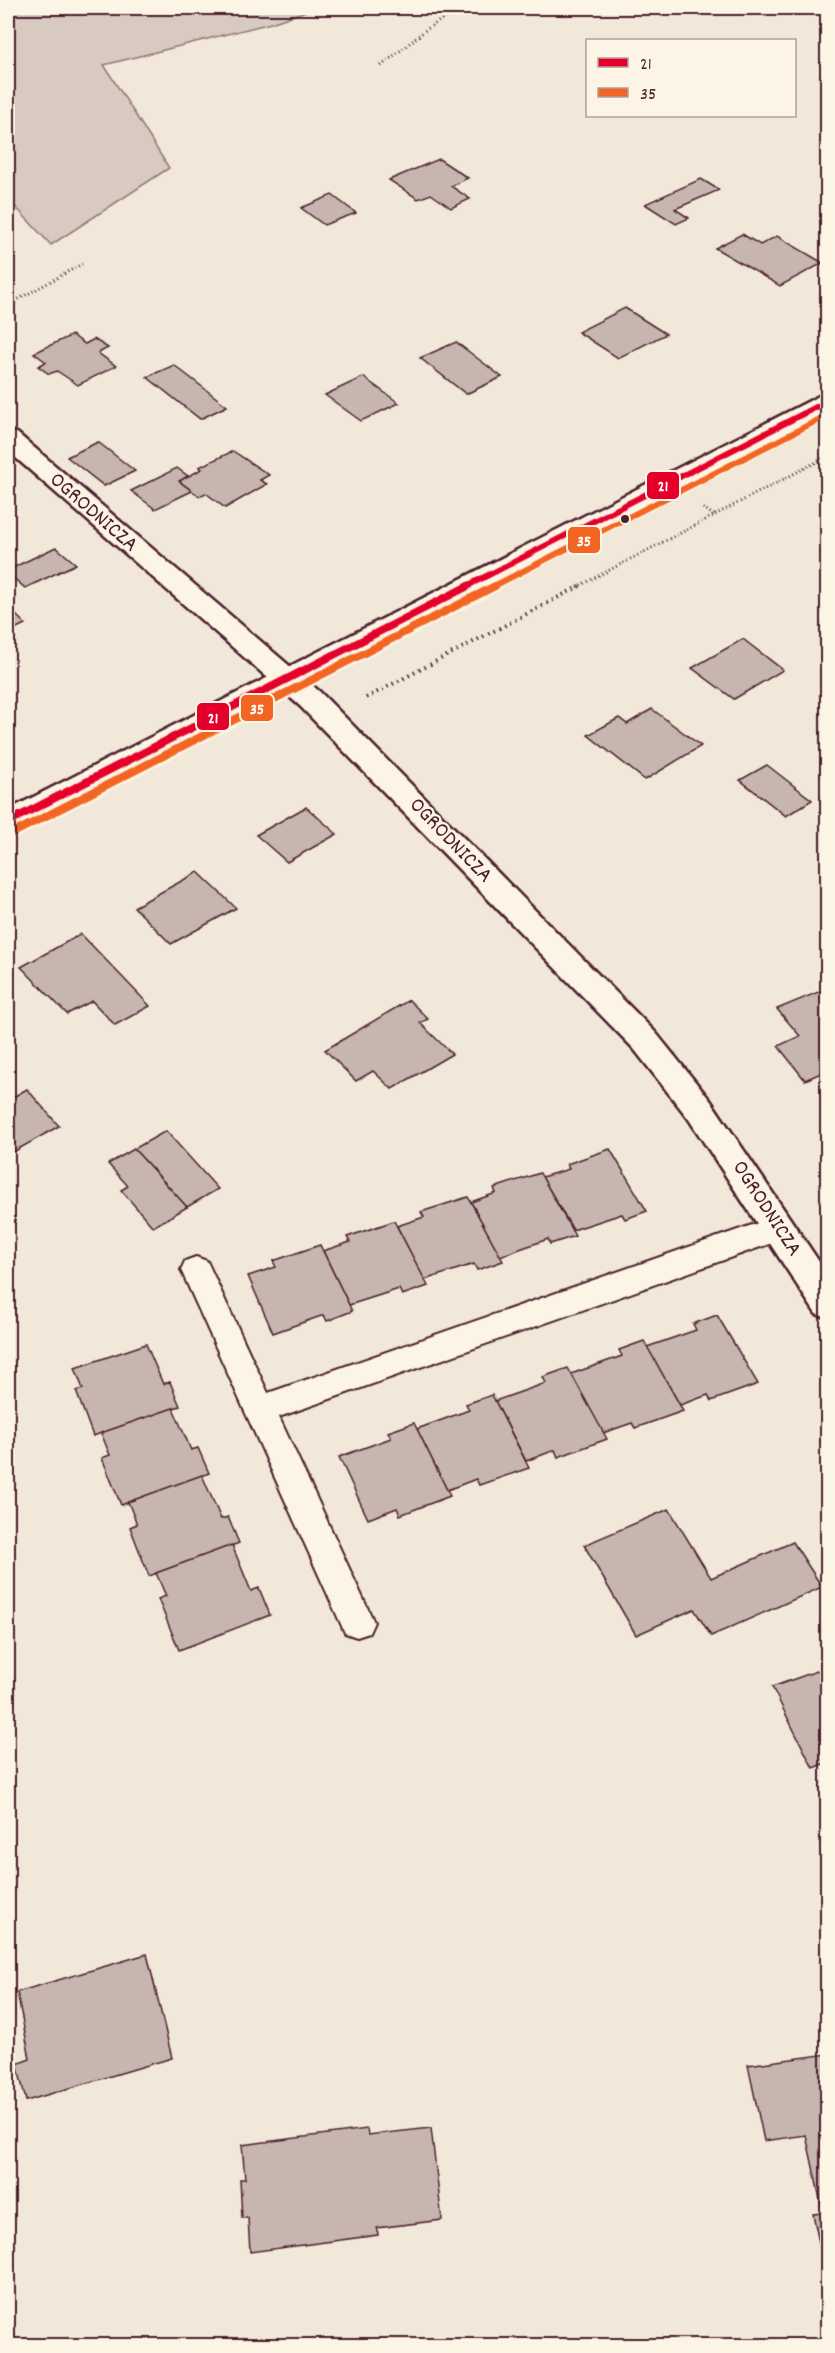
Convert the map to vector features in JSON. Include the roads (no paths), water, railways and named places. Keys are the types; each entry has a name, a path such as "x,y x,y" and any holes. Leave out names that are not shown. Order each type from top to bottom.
{"street":[{"path":"8,822 828,401"},
{"name":"OGRODNICZA","path":"8,438 328,716 645,1041 699,1108 828,1304"}],"lane":[{"path":"260,1410 778,1228"},
{"path":"196,1270 357,1622"}]}
